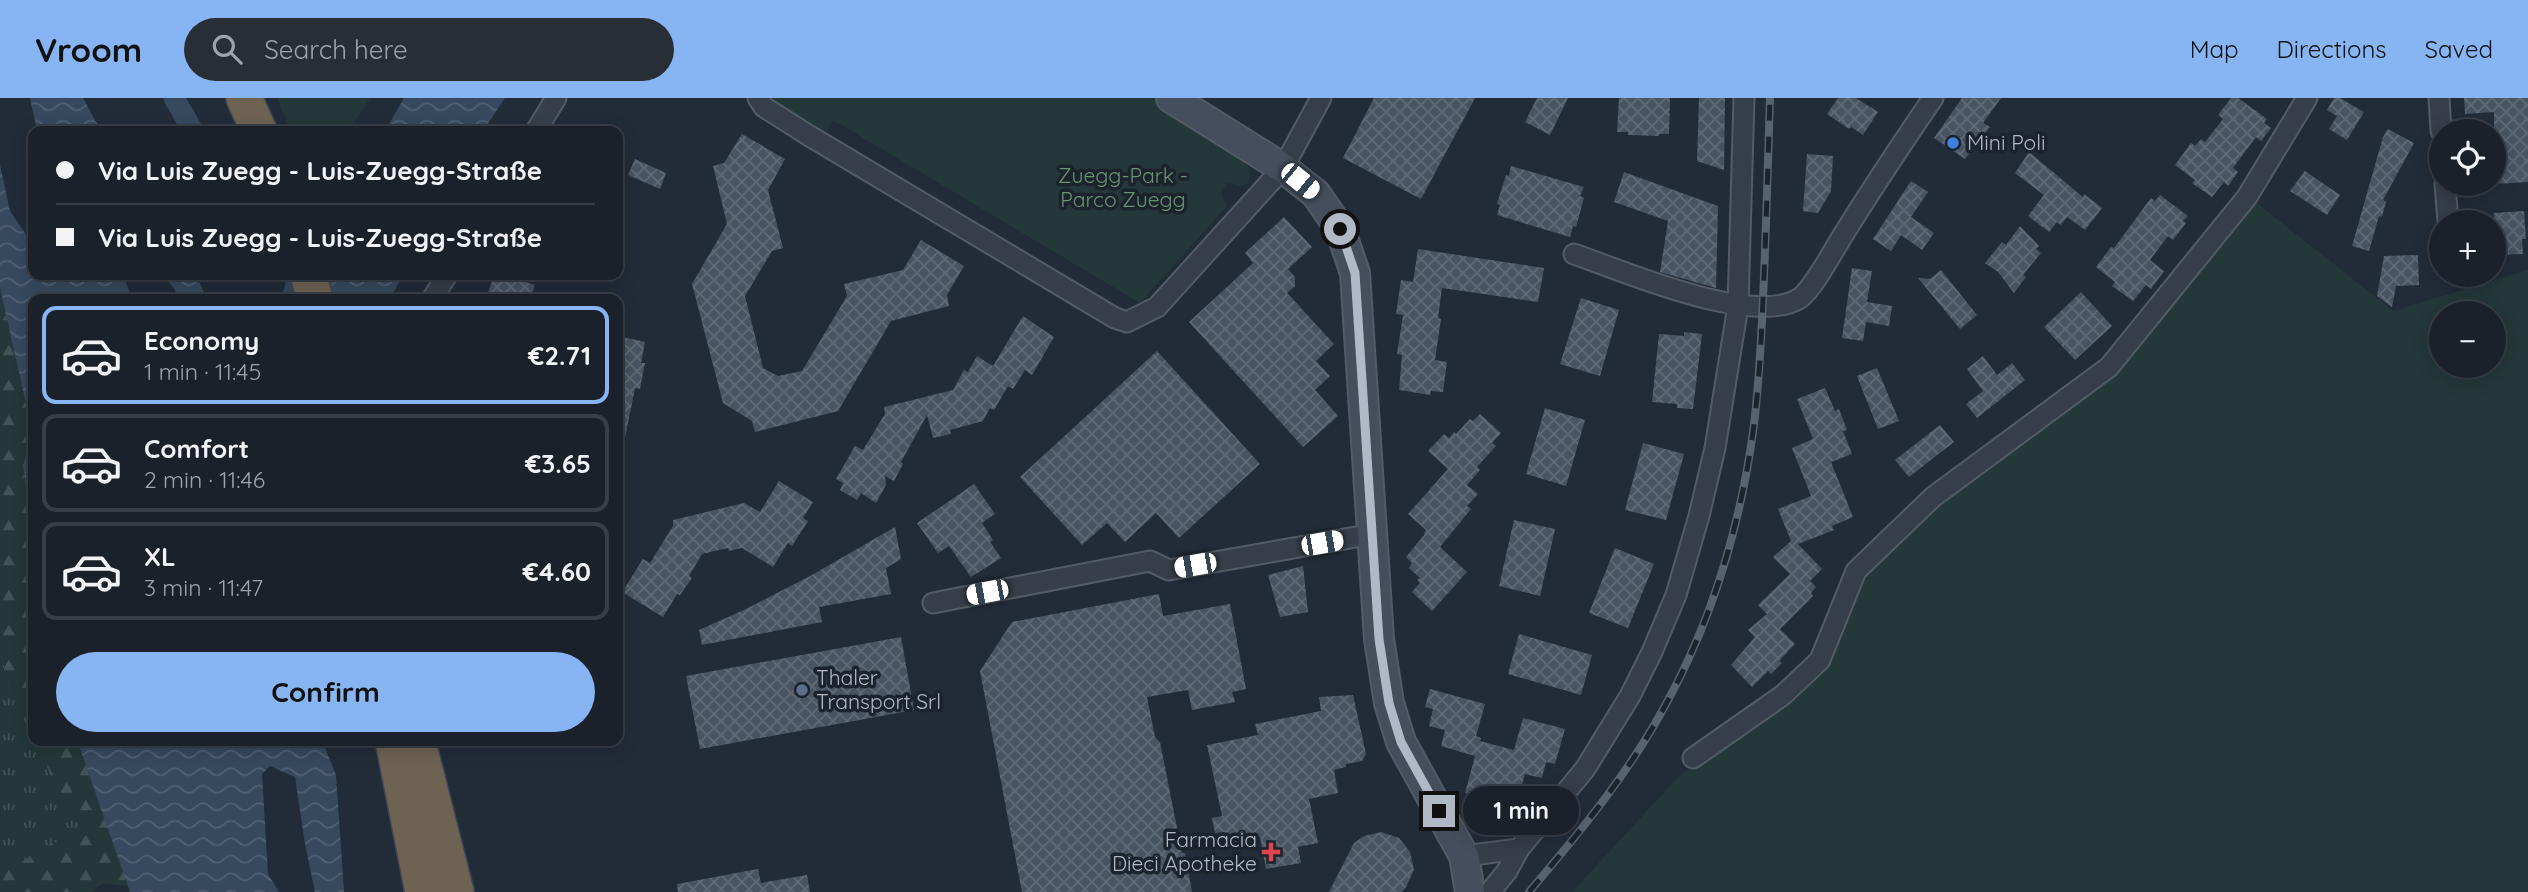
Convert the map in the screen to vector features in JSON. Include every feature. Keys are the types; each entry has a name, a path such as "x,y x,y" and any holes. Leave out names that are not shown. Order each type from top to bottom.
{"highway":[{"path":"244,98 257,126"},
{"path":"267,98 279,126"},
{"path":"409,746 423,892"},
{"path":"410,746 444,892"},
{"path":"411,746 456,892"}],"street":[{"path":"539,126 556,98"},
{"path":"758,98 764,107 808,135 1127,323 1157,307 1283,167 1321,98"},
{"path":"1171,98 1283,167 1320,200 1340,229 1355,273 1379,639 1389,703 1401,742 1464,856 1470,892"},
{"path":"1490,892 1507,871 1518,849 1585,769 1630,696 1676,595 1715,448 1738,306 1744,98"},
{"path":"1574,254 1698,298 1738,306 1777,305 1800,298 1933,98"},
{"path":"1693,758 1783,695 1821,660 1856,571 1933,497 2109,367 2247,197 2307,98"},
{"path":"2439,98 2440,119"},
{"path":"933,603 1150,561 1169,570 1373,534"},
{"path":"1464,856 1518,849"}],"green space":[{"path":"277,98 370,98 352,126 289,126"},
{"name":"Zuegg-Park - Parco Zuegg","path":"773,98 1151,98 1246,156 1243,160 1249,168 1250,176 1248,183 1243,186 1227,183 1221,194 1227,206 1140,303 833,120 826,132 778,104"},
{"path":"2253,200 2393,311 2472,287 2506,287 2506,277 2528,270 2528,892 1572,892 1679,776 1804,689 1825,668 1861,580 1936,506 2099,387 2123,366"},
{"path":"0,288 28,413 28,452 23,465 28,504 28,722 0,656"},
{"path":"0,656 28,722 28,746 39,746 54,783 90,835 51,843 14,867 0,870"},
{"path":"39,746 79,746 128,886 103,883 91,892 0,892 0,870 14,867 51,843 90,835 54,783"}],"water":[{"path":"30,98 83,98 100,126 36,126"},
{"path":"404,98 505,98 486,126 388,126"},
{"path":"0,165 10,211 28,238 28,280 125,280 130,294 28,294 28,413 0,288"},
{"path":"168,280 198,280 205,294 175,294"},
{"path":"287,280 400,280 393,294 282,294"},
{"path":"28,452 28,504 23,465"},
{"path":"79,746 324,746 336,775 344,892 315,892 295,777 270,766 262,774 268,874 279,892 130,892"}],"building":[{"path":"1374,98 1475,98 1421,199 1343,158"},
{"path":"1537,98 1568,98 1550,135 1525,122"},
{"path":"1619,98 1670,98 1669,134 1628,135 1628,132 1617,132"},
{"path":"1699,98 1725,98 1724,170 1697,161"},
{"path":"1838,98 1856,98 1878,112 1863,135 1827,114"},
{"path":"1962,98 2001,98 1983,123 1990,127 1965,159 1934,138"},
{"path":"2231,98 2238,98 2267,119 2264,123 2271,128 2261,141 2256,137 2233,168 2238,172 2228,186 2224,182 2212,197 2192,183 2195,180 2175,165 2191,143 2195,146 2201,139 2205,142 2223,119 2218,115"},
{"path":"2334,98 2340,98 2364,112 2347,140 2329,129 2337,116 2327,110"},
{"path":"2464,98 2528,98 2528,182 2506,183 2506,119 2494,119 2494,112 2465,114"},
{"path":"2388,129 2414,143 2383,200 2386,202 2382,217 2379,216 2369,251 2352,246 2383,137"},
{"path":"742,134 785,159 768,190 783,248 772,251 745,296 763,368 778,376 802,371 847,296 844,284 903,270 921,240 964,266 947,295 949,306 891,321 838,411 755,432 752,421 723,403 692,284 727,224 713,166 724,163"},
{"path":"2029,152 2083,197 2084,194 2102,208 2085,230 2067,217 2061,225 2057,222 2049,232 2028,216 2044,195 2015,173"},
{"path":"1807,154 1833,156 1831,191 1818,213 1803,211"},
{"path":"635,159 666,173 660,189 628,175"},
{"path":"1511,166 1584,187 1580,196 1584,198 1576,227 1573,226 1570,237 1497,215 1500,205 1497,204"},
{"path":"2305,171 2340,195 2327,215 2290,191"},
{"path":"1624,172 1718,206 1716,288 1660,272 1668,221 1614,202"},
{"path":"1911,181 1928,192 1911,217 1934,233 1922,250 1901,235 1891,251 1873,239"},
{"path":"2160,195 2188,216 2173,240 2168,236 2150,260 2164,271 2151,289 2146,285 2133,301 2112,286 2115,282 2096,267 2111,247 2114,248 2151,198 2155,201"},
{"path":"2524,211 2526,239 2522,239 2523,254 2506,255 2506,212"},
{"path":"1284,217 1312,247 1288,269 1295,277 1295,286 1287,293 1334,344 1316,361 1330,376 1315,390 1338,416 1303,447 1189,322 1253,263 1245,253"},
{"path":"2020,226 2039,246 2036,249 2041,253 2023,275 2026,277 2014,293 1998,272 1985,263 2002,242 2006,245"},
{"path":"1418,249 1544,268 1538,302 1442,288 1435,360 1447,362 1443,392 1431,391 1430,395 1399,390 1402,355 1397,354 1403,315 1396,314 1401,280 1413,282"},
{"path":"2418,255 2419,285 2396,286 2392,307 2377,296 2384,256"},
{"path":"1852,268 1872,271 1867,302 1892,306 1889,326 1866,322 1863,341 1842,338"},
{"path":"1941,270 1977,315 1960,329 1918,278 1930,279"},
{"path":"492,280 520,280 535,285 532,294 488,294"},
{"path":"2081,292 2112,326 2075,360 2044,327"},
{"path":"1581,298 1619,310 1600,376 1560,364"},
{"path":"1023,316 1054,337 1032,375 1025,370 1013,389 1008,386 994,410 990,408 983,421 950,430 951,434 933,438 927,415 901,462 903,464 894,481 885,476 886,485 876,503 861,493 857,500 840,490 843,483 836,479 855,446 863,450 885,414 884,407 953,390 964,370 968,372 977,356 993,366"},
{"path":"1684,332 1702,334 1693,409 1677,408 1677,404 1652,402 1659,334 1684,336"},
{"path":"623,337 645,342 641,363 645,363 640,389 635,388 625,438"},
{"path":"1157,351 1260,464 1179,538 1156,513 1125,542 1107,523 1082,545 1020,477"},
{"path":"1983,356 1997,375 2012,363 2025,380 1977,418 1966,404 1983,391 1967,369"},
{"path":"1877,368 1899,421 1878,429 1857,376"},
{"path":"1825,388 1835,411 1839,409 1847,430 1843,431 1852,454 1831,462 1853,517 1832,526 1834,530 1798,544 1822,569 1810,581 1816,587 1811,593 1813,596 1780,629 1795,644 1771,674 1768,671 1752,687 1731,665 1755,637 1748,630 1767,614 1758,605 1790,574 1773,557 1791,541 1778,509 1811,496 1792,448 1813,439 1797,399"},
{"path":"1545,408 1585,420 1566,486 1526,474"},
{"path":"1480,414 1501,433 1492,443 1496,446 1477,467 1480,470 1467,485 1478,494 1467,506 1471,509 1440,547 1467,572 1432,611 1412,592 1420,583 1417,580 1420,578 1409,568 1412,563 1406,557 1426,530 1408,514 1448,469 1428,451 1444,434 1449,438 1470,419 1473,421"},
{"path":"1940,425 1954,442 1909,477 1895,460"},
{"path":"1643,443 1684,454 1666,520 1625,510"},
{"path":"779,481 813,502 803,518 808,521 792,546 788,543 773,567 742,548 702,554 689,576 692,578 680,595 677,594 663,617 623,593 643,559 650,563 673,526 673,520 744,503 760,512"},
{"path":"974,484 995,514 982,523 1001,558 971,577 949,546 938,553 917,523"},
{"path":"1514,520 1555,529 1540,596 1499,586"},
{"path":"895,527 901,559 886,568 891,594 819,607 822,622 702,645 699,630 812,575"},
{"path":"1615,548 1654,564 1628,628 1589,613"},
{"path":"1303,566 1308,612 1280,617 1268,575"},
{"path":"1159,594 1163,616 1230,604 1246,689 1232,692 1235,702 1192,710 1188,690 1147,697 1155,737 1160,742 1192,892 1022,892 980,671 1012,622"},
{"path":"1519,634 1592,655 1581,695 1508,674"},
{"path":"901,637 914,710 700,749 686,676"},
{"path":"1430,689 1485,704 1476,736 1481,738 1480,741 1514,750 1523,718 1565,729 1555,764 1546,762 1542,778 1525,774 1516,807 1465,793 1475,756 1441,746 1445,730 1429,726 1433,709 1425,707"},
{"path":"1353,695 1366,754 1362,761 1334,770 1338,793 1309,799 1318,843 1298,847 1301,863 1266,869 1260,837 1227,844 1225,832 1215,833 1212,818 1222,816 1207,745 1258,735 1255,724 1321,711 1319,697"},
{"path":"1381,832 1399,838 1410,852 1414,870 1402,892 1329,892 1354,843 1364,836"},
{"path":"758,869 761,883 807,875 810,892 678,892 677,884"}],"waterway":[{"path":"174,98 190,126"}],"railway":[{"path":"1529,892 1603,801 1652,729 1697,639 1722,572 1740,502 1757,399 1770,98"}],"place":[{"name":"Mini Poli","path":"1953,143"},
{"name":"Thaler Transport Srl","path":"802,690"},
{"name":"Farmacia Dieci Apotheke","path":"1271,852"}],"route":[{"path":"1340,229 1355,273 1379,639 1389,703 1401,742 1439,811"}]}
